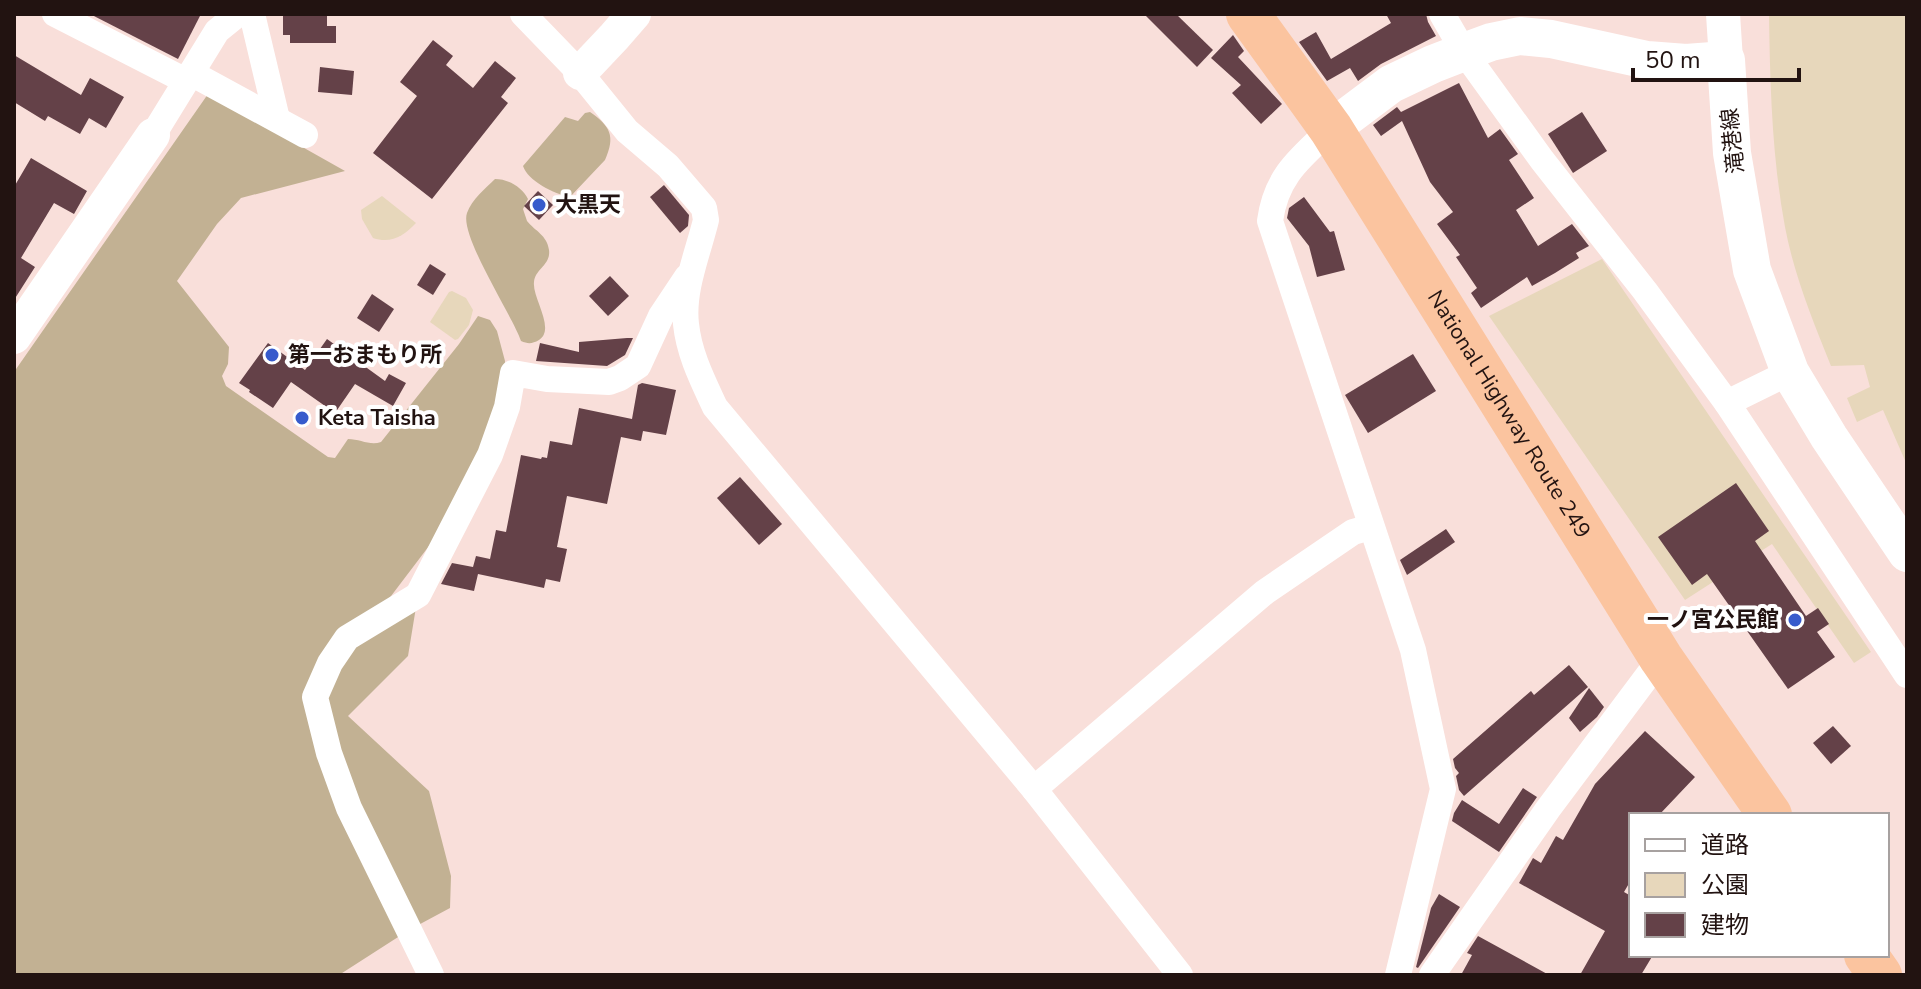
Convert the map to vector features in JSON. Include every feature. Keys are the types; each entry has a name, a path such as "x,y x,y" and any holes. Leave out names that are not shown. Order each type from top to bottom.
{"highway":[{"name":"National Highway Route 249","path":"1248,14 1331,129 1661,658 1769,813"},
{"path":"1867,957 1880,975"}],"main road":[{"path":"1331,129 1391,84 1464,52 1520,36 1551,39 1647,60 1686,63 1726,60"},
{"name":"滝港線","path":"1726,60 1732,153 1752,270 1790,372 1829,437 1907,553"}],"street":[{"path":"55,14 305,135"},
{"path":"14,337 153,135 217,31 238,14"},
{"path":"252,14 277,119"},
{"path":"523,14 580,73 627,131 668,166 704,208 706,220 687,296 686,326 697,367 715,407 1034,789 1180,975"},
{"path":"580,73 634,14"},
{"path":"1442,14 1464,52 1542,160 1645,291 1727,403 1907,675"},
{"path":"1723,14 1726,60"},
{"path":"1331,129 1291,167 1272,204 1270,221 1413,650 1443,789 1398,975"},
{"path":"431,975 349,808 329,753 315,697 330,663 347,638 418,595 489,459 507,407 513,373 547,379 609,382 620,378 638,366 661,316 693,267"},
{"path":"1727,403 1790,372"},
{"path":"1034,789 1265,592 1353,532 1371,527"},
{"path":"1432,975 1548,809 1661,658"}],"green space":[{"path":"1769,14 1907,14 1907,465 1883,410 1857,422 1847,398 1870,387 1864,365 1831,366 1799,280 1785,227 1774,148"},
{"path":"382,196 416,223 402,235 380,240 373,238 362,219 361,210"},
{"path":"1602,259 1871,652 1854,663 1772,544 1685,600 1489,316"},
{"path":"452,291 466,298 473,310 469,325 455,340 430,322"}],"shaded area":[{"path":"208,94 345,171 241,198 217,224 177,281 229,347 228,364 222,376 226,386 328,457 335,458 348,439 381,442 478,316 490,320 497,331 505,361 504,382 488,437 432,542 385,604 418,595 408,656 348,716 429,791 451,876 450,908 339,975 14,975 14,372"},
{"path":"590,112 609,132 610,144 605,160 570,197 536,182 523,166 565,117 578,121"},
{"path":"495,179 514,184 522,191 528,199 523,209 527,221 548,245 548,260 534,282 545,329 544,335 532,343 521,341 478,256 467,224 467,213 472,203"}],"building":[{"path":"90,14 201,14 178,59"},
{"path":"283,14 327,14 327,26 336,26 336,43 290,43 290,35 283,35"},
{"path":"1144,14 1176,14 1213,50 1197,67"},
{"path":"1386,14 1426,14 1436,36 1381,64 1358,81 1350,68 1327,81 1299,42 1316,32 1331,59 1391,23"},
{"path":"1233,35 1244,51 1238,57 1282,104 1261,124 1232,93 1241,85 1211,58"},
{"path":"433,40 453,56 446,65 473,88 495,61 516,78 501,97 508,103 432,199 373,153 417,96 400,82"},
{"path":"14,55 81,95 90,78 124,97 106,128 89,118 80,134 48,116 45,121 14,102"},
{"path":"320,67 354,71 352,95 318,92"},
{"path":"1459,83 1488,138 1500,129 1518,154 1509,160 1534,198 1516,210 1538,246 1572,224 1589,246 1576,253 1579,258 1555,273 1532,286 1527,277 1481,308 1471,293 1477,288 1456,257 1460,255 1437,224 1453,212 1430,182 1402,121 1381,136 1373,125 1397,107 1401,112"},
{"path":"1582,112 1607,151 1573,173 1548,134"},
{"path":"31,158 87,191 74,214 54,203 21,258 35,267 14,300 14,187"},
{"path":"664,185 689,215 688,226 680,233 650,197"},
{"name":"大黒天","path":"538,191 553,205 539,220 524,206"},
{"path":"1304,197 1330,232 1334,231 1345,270 1317,277 1309,246 1287,218 1289,208"},
{"path":"430,264 446,274 433,295 417,285"},
{"path":"610,276 629,296 608,316 589,296"},
{"path":"372,294 394,309 379,332 357,318"},
{"path":"633,338 625,355 607,366 536,361 540,343 579,352 579,342"},
{"path":"327,339 385,381 389,374 406,383 393,406 355,384 335,413 291,382 273,408 239,383 268,343 305,370"},
{"path":"1413,354 1436,391 1368,433 1345,395"},
{"path":"642,383 676,390 666,435 643,431 641,441 621,437 607,504 567,496 557,547 567,549 560,582 546,579 544,588 478,574 474,591 441,584 452,563 473,567 476,556 490,559 496,530 506,532 521,455 547,458 550,441 572,445 579,408 632,419 638,385"},
{"path":"740,477 782,524 759,545 717,498"},
{"path":"1736,483 1769,531 1755,541 1806,616 1818,608 1829,624 1817,632 1835,657 1788,689 1707,574 1692,585 1658,537"},
{"path":"1446,529 1455,542 1407,575 1400,560"},
{"path":"1569,665 1588,687 1464,796 1459,790 1456,776 1459,773 1453,759 1531,691 1534,695"},
{"path":"1589,688 1604,707 1580,732 1569,718"},
{"path":"1833,726 1851,746 1831,764 1813,743"},
{"path":"1645,731 1695,777 1661,813 1629,813 1629,883 1624,892 1629,895 1629,957 1652,957 1641,975 1580,975 1605,931 1519,883 1533,858 1541,863 1556,836 1563,840 1595,784"},
{"path":"1523,788 1537,797 1499,852 1452,821 1462,800 1499,824"},
{"path":"1439,894 1460,907 1418,968 1431,908"},
{"path":"1478,936 1549,975 1461,975 1472,955 1467,953"}],"place":[{"name":"大黒天","path":"539,205"},
{"name":"第一おまもり所","path":"272,355"},
{"name":"Keta Taisha","path":"302,418"},
{"name":"一ノ宮公民館","path":"1795,620"}]}
